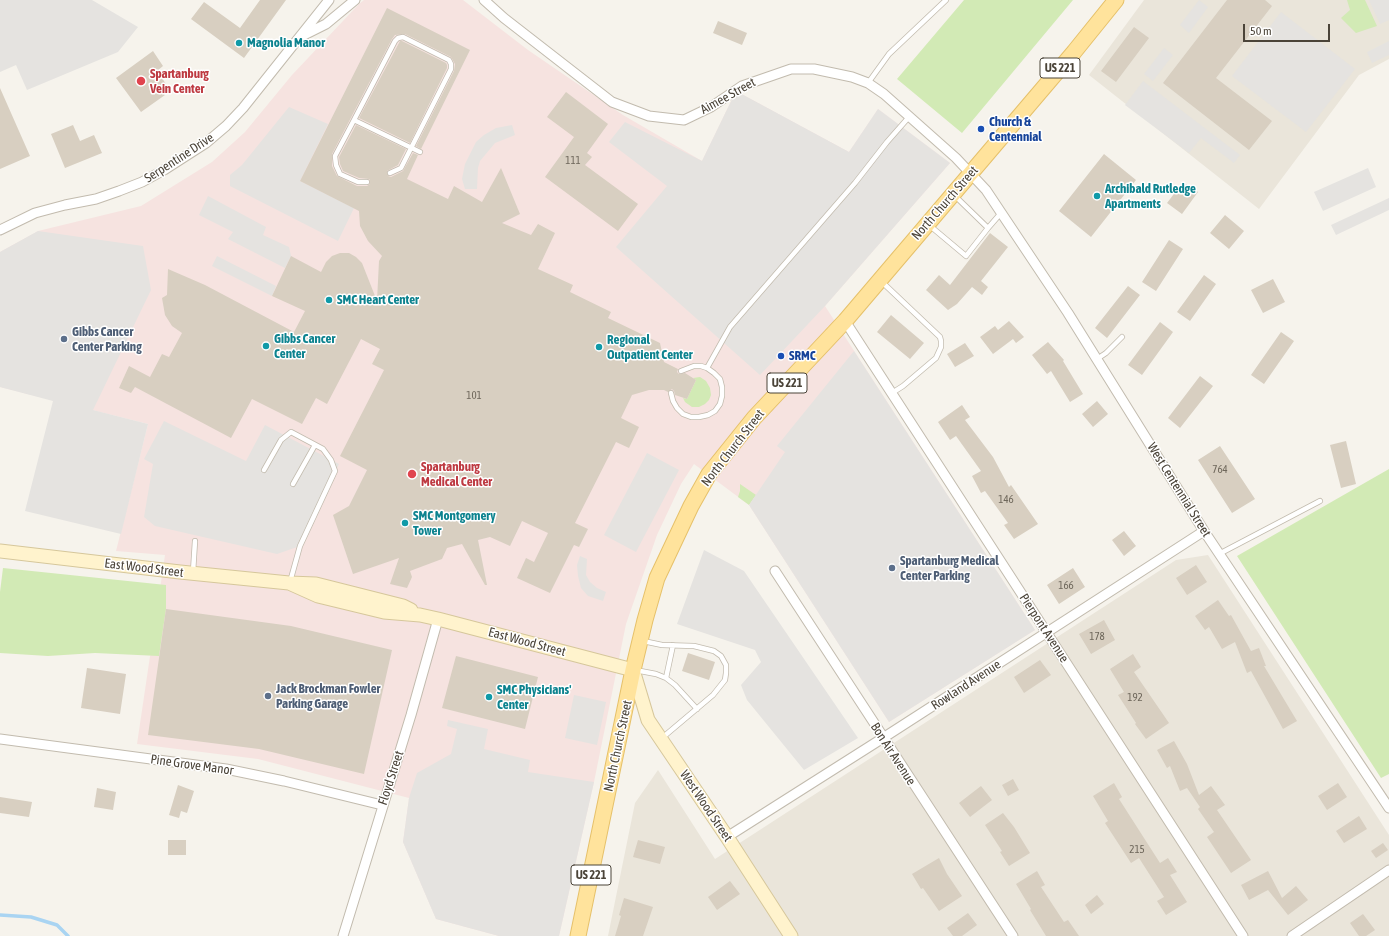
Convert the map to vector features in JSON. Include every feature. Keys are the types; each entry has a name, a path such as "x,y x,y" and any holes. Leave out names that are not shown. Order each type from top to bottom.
{"main road":[{"name":"North Church Street","path":"578,936 633,670 658,578 691,506 710,474 754,418 845,321 1074,52 1116,0"}],"street":[{"name":"Serpentine Drive","path":"0,230 35,213 96,199 119,192 147,179 185,157 214,137 243,108 329,0"},
{"name":"Serpentine Drive","path":"299,38 326,24 356,0"},
{"name":"Aimee Street","path":"484,0 504,18 612,102 649,116 684,120 711,107 742,86 791,69 814,69 852,77 868,83 884,94 956,158 970,173"},
{"name":"West Centennial Street","path":"970,173 986,190 1068,313 1204,531 1389,808"},
{"name":"Pierpont Avenue","path":"845,321 1243,936"},
{"name":"Rowland Avenue","path":"727,837 1204,531"},
{"name":"East Wood Street","path":"0,551 193,574 289,583 318,596 384,612 420,615 438,619 633,670"},
{"name":"Bon Air Avenue","path":"775,571 1013,936"},
{"name":"Floyd Street","path":"343,936 411,714 438,619"},
{"name":"West Wood Street","path":"633,670 646,716 791,936"},
{"name":"Pine Grove Manor","path":"0,739 233,771 284,780 382,805"},
{"path":"1292,936 1389,870"}],"lane":[{"path":"868,83 889,54 946,0"},
{"path":"367,182 358,182 340,174 336,166 335,156 394,41 403,37 449,60 451,69 401,168 390,173"},
{"path":"707,368 730,327 855,183 909,117"},
{"path":"354,120 420,152"},
{"path":"952,194 988,228"},
{"path":"927,223 966,256 1001,212"},
{"path":"880,279 940,337 941,341 941,347 936,358 903,386 892,393"},
{"path":"1097,359 1106,354 1122,337"},
{"path":"671,393 672,401 677,408 683,414 691,417 699,418 708,415 715,411 720,404 722,388 720,379 714,373 707,368 694,366 681,371"},
{"path":"264,470 281,440 291,432 323,449 331,460 335,471 300,546 289,583"},
{"path":"293,484 315,445"},
{"path":"1219,554 1320,501"},
{"path":"193,574 195,541"},
{"path":"641,640 662,646 694,646 718,653 724,659 726,665 725,680 713,695 661,739"},
{"path":"666,678 673,645"},
{"path":"633,670 656,674 666,678 676,685 697,709"}],"shaded area":[{"path":"0,0 92,0 138,27 118,52 27,90 16,65 0,72"},
{"name":"Spartanburg Medical Center","path":"364,0 463,0 528,50 623,115 702,161 736,91 849,152 878,109 950,163 825,306 1035,630 889,722 749,505 694,464 681,484 657,535 626,624 594,782 559,936 499,936 436,919 403,842 409,798 258,759 137,744 165,555 116,551 148,424 0,387 0,252 38,231 141,206 212,162 245,132 292,75"},
{"path":"1144,0 1389,0 1389,59 1359,75 1259,209 1089,75"},
{"path":"1199,0 1208,7 1189,33 1180,25"},
{"path":"1369,0 1389,0 1389,20 1380,24"},
{"path":"1281,12 1355,69 1306,132 1232,76"},
{"path":"1389,41 1389,55 1372,63 1367,52"},
{"path":"1164,48 1173,55 1153,81 1144,74"},
{"path":"1143,81 1240,155 1234,163 1201,138 1189,153 1125,105"},
{"path":"736,91 849,152 878,109 950,163 825,306 760,375 616,247 667,186 609,142 625,122 702,161"},
{"path":"289,107 328,124 300,181 354,208 338,241 230,186 230,175 242,165"},
{"path":"512,125 515,135 495,143 480,161 478,168 477,189 465,189 462,179 465,164 476,142 496,128"},
{"path":"1368,168 1376,187 1323,211 1314,192"},
{"path":"208,196 266,227 263,235 289,247 291,256 285,268 228,239 233,232 199,215"},
{"path":"1389,198 1389,210 1336,235 1331,225"},
{"name":"Gibbs Cancer Center Parking","path":"38,231 143,246 151,290 93,410 148,424 121,534 25,511 53,401 0,387 0,252"},
{"path":"217,256 276,286 272,296 212,266"},
{"name":"Spartanburg Medical Center Parking","path":"854,351 1035,630 889,722 749,505 785,452 777,446"},
{"path":"164,421 246,461 265,425 339,464 300,546 277,554 155,526 144,517 153,464 144,459"},
{"path":"647,453 679,470 636,552 604,535"},
{"path":"704,550 744,571 858,738 804,770 747,700 741,685 761,662 755,650 677,624"},
{"path":"1208,555 1389,835 1389,936 608,936 635,803 658,770 715,859 1176,560"},
{"path":"580,556 587,559 586,575 590,582 597,588 606,592 603,601 588,596 581,588 577,565"},
{"path":"574,695 606,702 597,745 565,738"},
{"path":"448,720 488,729 484,749 530,760 528,772 594,782 559,936 499,936 436,919 403,842 409,798 417,773 451,754 457,729 447,726"}],"green space":[{"path":"964,0 1073,0 962,133 897,79"},
{"path":"1347,0 1365,0 1377,26 1356,33 1341,18 1350,10"},
{"path":"700,377 706,381 710,388 711,395 705,404 699,407 692,407 685,402 683,398 687,399 696,380 693,378"},
{"path":"1389,469 1389,774 1381,778 1237,556"},
{"path":"740,484 756,495 749,505 738,497"},
{"path":"3,568 166,585 166,609 159,656 95,653 48,656 0,653 0,592"}],"building":[{"name":"Magnolia Manor","path":"260,0 286,0 244,58 191,19 204,2 240,28"},
{"path":"1227,0 1265,0 1272,6 1216,78 1272,121 1249,150 1163,83"},
{"path":"387,8 470,50 421,149 416,146 454,71 455,64 451,57 405,34 395,35 332,154 332,166 337,176 357,186 367,186 370,184 369,179 359,178 343,171 340,164 339,157 356,125 406,149 398,165 387,171 388,176 391,177 403,171 413,153 418,155 407,179 448,199 454,186 482,202 501,168 520,214 502,223 531,235 538,224 555,233 538,269 573,285 570,292 611,312 608,318 660,343 664,362 678,369 677,372 679,374 685,373 696,380 687,399 675,395 672,389 668,392 664,390 649,390 632,395 621,418 639,427 629,448 616,442 575,523 588,529 579,547 574,545 550,593 517,578 526,558 534,562 548,533 522,521 510,546 490,537 478,540 487,585 485,585 462,544 447,548 442,559 410,571 412,577 407,588 390,584 399,558 353,574 333,515 349,506 367,470 340,456 384,370 372,364 380,349 361,339 327,404 316,398 302,424 252,399 231,438 135,387 131,393 119,388 129,366 150,377 162,354 169,357 182,333 172,326 165,315 162,298 167,295 168,269 205,285 294,332 305,311 272,296 291,256 321,272 326,262 332,256 340,253 349,253 362,263 377,301 379,261 382,256 368,241 360,226 359,211 300,181"},
{"path":"718,21 747,33 742,45 713,33"},
{"path":"1134,27 1149,38 1116,82 1101,71"},
{"path":"400,41 446,63 447,65 447,68 410,143 359,118"},
{"name":"Spartanburg Vein Center","path":"153,51 163,66 157,71 166,84 160,88 165,95 141,112 116,78"},
{"path":"0,88 30,156 0,169"},
{"path":"566,92 608,124 587,153 592,157 585,165 638,204 618,231 545,177 574,137 547,117"},
{"path":"73,125 80,141 94,135 102,153 65,168 51,134"},
{"name":"Archibald Rutledge Apartments","path":"1104,154 1136,180 1091,237 1059,211"},
{"path":"1183,182 1198,192 1182,214 1167,203"},
{"path":"1225,215 1244,231 1229,249 1210,233"},
{"path":"990,233 1008,247 981,281 988,287 982,295 972,287 957,304 948,310 926,290 939,275 950,285"},
{"path":"1169,240 1183,249 1156,291 1142,282"},
{"path":"1204,275 1216,284 1190,321 1177,312"},
{"path":"1273,279 1285,302 1263,313 1251,290"},
{"path":"1128,286 1140,295 1107,338 1095,328"},
{"path":"891,315 924,343 910,359 877,332"},
{"path":"1009,321 1024,337 1016,343 1013,339 993,354 980,337 995,326 998,330"},
{"path":"1160,322 1173,332 1142,375 1128,365"},
{"path":"1281,332 1294,341 1264,384 1251,375"},
{"path":"1048,342 1064,360 1063,361 1083,394 1070,402 1051,371 1047,374 1032,355"},
{"path":"965,343 974,356 955,367 947,354"},
{"path":"1200,376 1213,386 1180,428 1168,418"},
{"path":"1097,401 1108,414 1093,427 1082,414"},
{"path":"962,405 970,417 965,420 993,457 1009,487 1011,485 1038,524 1014,539 1004,525 1008,523 985,491 981,493 972,476 981,471 956,436 950,440 938,422"},
{"path":"1346,441 1356,484 1341,488 1330,445"},
{"path":"1220,446 1255,499 1232,513 1198,460"},
{"path":"1124,531 1136,546 1124,556 1112,540"},
{"path":"1196,565 1207,582 1187,595 1176,578"},
{"path":"1073,568 1085,587 1059,604 1047,585"},
{"path":"1218,600 1229,616 1231,615 1251,651 1259,648 1266,666 1264,666 1297,721 1283,729 1251,671 1247,673 1235,642 1222,649 1209,627 1205,630 1195,616"},
{"name":"Jack Brockman Fowler Parking Garage","path":"166,609 291,626 392,650 364,774 259,749 148,735"},
{"path":"1104,620 1115,640 1091,654 1079,634"},
{"path":"688,653 715,662 709,680 682,671"},
{"path":"1133,654 1141,667 1134,672 1169,723 1146,739 1135,724 1136,723 1118,695 1124,692 1110,669"},
{"name":"SMC Physicians' Center","path":"456,656 538,677 525,729 442,708"},
{"path":"1040,660 1051,675 1024,693 1014,677"},
{"path":"87,668 126,674 120,714 81,708"},
{"path":"1174,741 1187,764 1199,795 1211,786 1225,805 1217,810 1251,860 1231,873 1207,837 1214,832 1198,809 1200,807 1187,788 1180,791 1170,766 1167,768 1157,750"},
{"path":"1013,779 1019,790 1008,796 1002,785"},
{"path":"1114,783 1122,797 1119,799 1160,863 1168,858 1177,872 1170,875 1187,902 1166,915 1157,901 1164,897 1139,858 1131,863 1105,823 1108,821 1093,796"},
{"path":"1338,783 1347,797 1327,810 1318,796"},
{"path":"178,785 194,791 187,813 181,811 179,818 169,815"},
{"path":"981,786 992,800 970,817 959,803"},
{"path":"97,788 116,792 113,810 94,807"},
{"path":"0,797 32,802 29,817 0,813"},
{"path":"1003,813 1014,827 1030,853 1009,866 1000,852 1002,851 985,825"},
{"path":"1359,816 1367,829 1344,843 1336,831"},
{"path":"168,840 186,840 186,855 168,855"},
{"path":"638,840 665,847 660,864 633,857"},
{"path":"1383,843 1388,850 1376,858 1371,851"},
{"path":"939,858 947,874 962,896 939,911 923,888 921,889 912,874"},
{"path":"1037,871 1045,885 1041,887 1064,922 1068,920 1079,936 1046,936 1016,884"},
{"path":"1268,871 1282,898 1296,886 1308,900 1288,915 1268,890 1249,900 1241,885"},
{"path":"730,881 740,894 717,910 708,897"},
{"path":"1097,895 1104,904 1091,914 1085,905"},
{"path":"624,898 653,907 643,936 615,936 621,916 619,915"},
{"path":"968,913 977,925 962,936 953,936 947,928"},
{"path":"1363,914 1375,930 1366,936 1359,936 1350,923"}],"waterway":[{"path":"0,915 31,917 57,925 68,936"}],"place":[{"name":"Magnolia Manor","path":"239,43"},
{"name":"Spartanburg Vein Center","path":"141,81"},
{"name":"Church & Centennial","path":"981,129"},
{"name":"Archibald Rutledge Apartments","path":"1097,196"},
{"name":"SMC Heart Center","path":"329,300"},
{"name":"Gibbs Cancer Center Parking","path":"64,339"},
{"name":"Gibbs Cancer Center","path":"266,346"},
{"name":"Regional Outpatient Center","path":"599,347"},
{"name":"SRMC","path":"781,356"},
{"name":"Spartanburg Medical Center","path":"412,474"},
{"name":"SMC Montgomery Tower","path":"405,523"},
{"name":"Spartanburg Medical Center Parking","path":"892,568"},
{"name":"Jack Brockman Fowler Parking Garage","path":"268,696"},
{"name":"SMC Physicians' Center","path":"489,697"}]}
